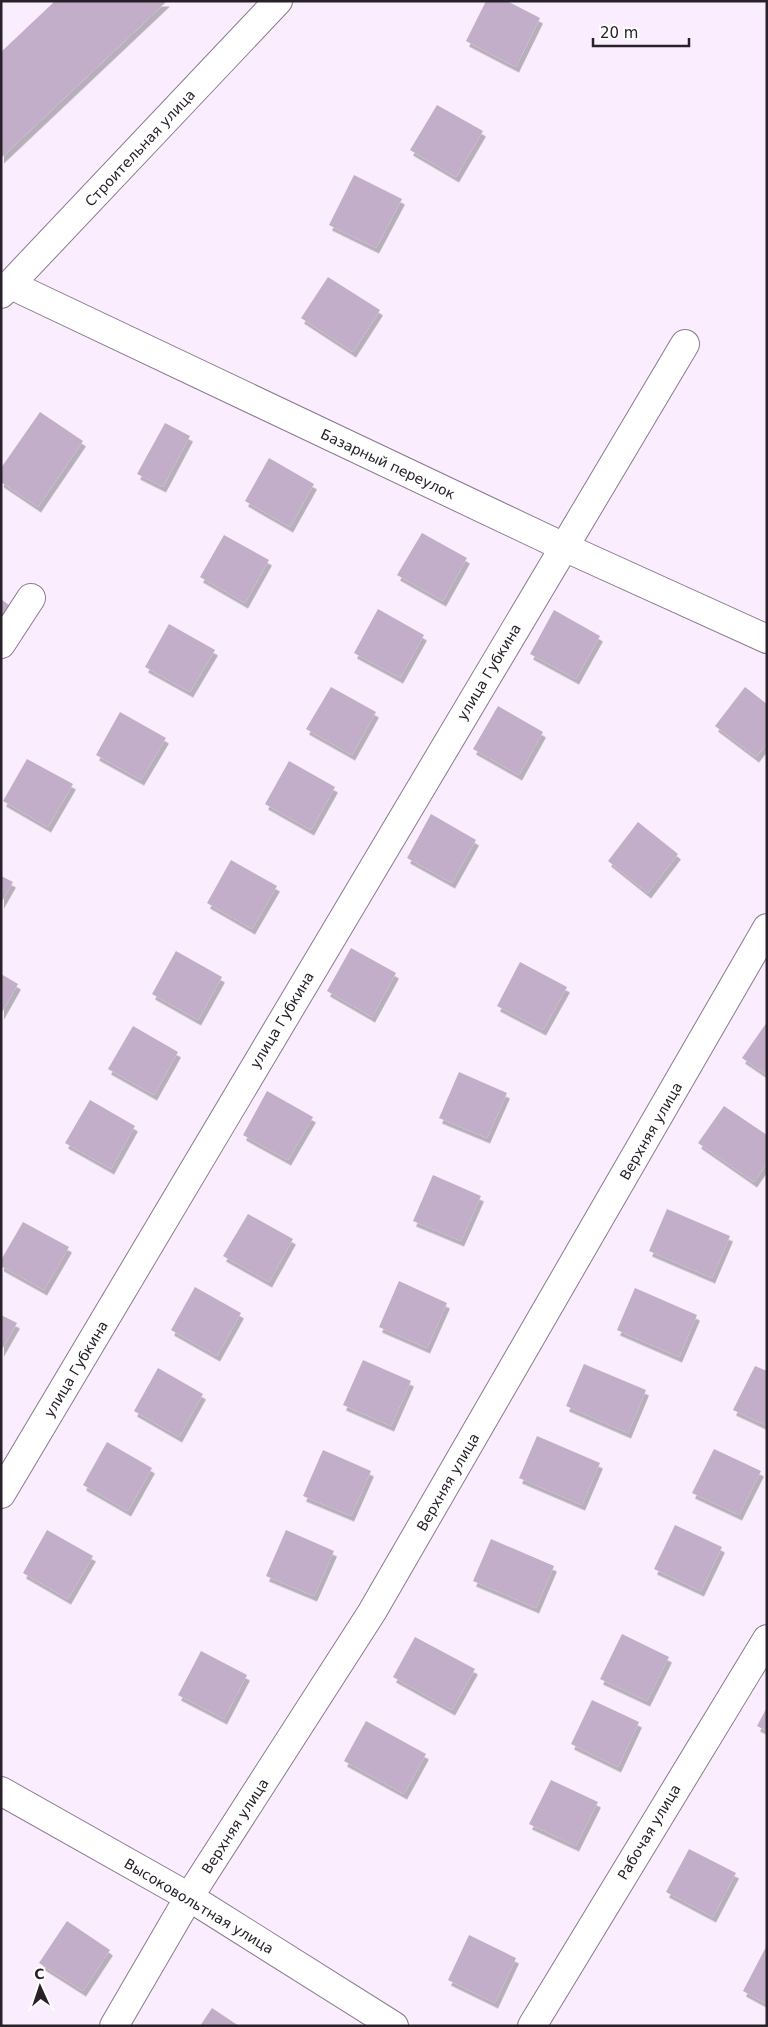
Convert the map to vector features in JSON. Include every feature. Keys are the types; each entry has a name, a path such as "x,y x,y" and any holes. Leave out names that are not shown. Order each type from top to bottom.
{"street":[{"name":"Строительная улица","path":"6,290 278,1"},
{"name":"Базарный переулок","path":"6,290 767,640"},
{"name":"улица Губкина","path":"1,1494 685,344"},
{"path":"1,644 31,598"},
{"name":"Верхняя улица","path":"114,2026 189,1897 372,1612 767,928"},
{"name":"Рабочая улица","path":"532,2026 767,1639"},
{"name":"Высоковольтная улица","path":"1,1791 189,1897 394,2026"}],"building":[{"path":"55,1 167,1 1,158 1,52"},
{"path":"486,1 507,1 540,18 516,67 466,41"},
{"path":"437,105 483,131 456,177 410,150"},
{"path":"354,175 402,199 376,248 329,225"},
{"path":"328,277 380,310 353,352 301,318"},
{"path":"40,412 83,441 38,507 1,482 1,468"},
{"path":"165,423 190,436 163,487 137,474"},
{"path":"269,458 314,484 290,527 245,501"},
{"path":"422,533 467,558 443,601 397,575"},
{"path":"224,535 269,560 245,603 200,577"},
{"path":"1,599 13,608 1,622"},
{"path":"378,609 424,635 400,678 354,653"},
{"path":"554,610 600,636 576,679 530,654"},
{"path":"169,624 215,650 190,692 145,667"},
{"path":"331,687 376,712 352,755 306,729"},
{"path":"745,687 767,704 767,743 756,757 715,726"},
{"path":"498,706 543,732 519,775 473,749"},
{"path":"120,712 166,738 141,780 96,755"},
{"path":"27,759 73,784 48,827 3,801"},
{"path":"289,761 335,787 311,830 265,804"},
{"path":"431,814 476,840 452,883 407,858"},
{"path":"638,822 678,854 648,893 608,861"},
{"path":"231,860 277,886 252,929 207,903"},
{"path":"1,876 13,882 1,903"},
{"path":"351,948 396,973 372,1017 327,991"},
{"path":"176,951 222,977 198,1020 152,994"},
{"path":"520,962 567,987 543,1030 497,1006"},
{"path":"1,974 18,984 1,1014"},
{"path":"767,1022 767,1075 742,1058"},
{"path":"133,1026 178,1052 154,1095 108,1069"},
{"path":"459,1072 507,1093 487,1138 439,1118"},
{"path":"267,1091 313,1117 288,1160 243,1135"},
{"path":"90,1100 135,1126 111,1169 65,1143"},
{"path":"724,1106 767,1135 767,1163 754,1182 698,1143"},
{"path":"433,1175 481,1196 461,1241 413,1221"},
{"path":"667,1209 730,1236 712,1278 649,1251"},
{"path":"248,1214 293,1239 269,1282 223,1256"},
{"path":"23,1222 69,1247 44,1290 1,1266 1,1260"},
{"path":"399,1281 447,1303 427,1348 379,1327"},
{"path":"195,1287 241,1313 217,1356 171,1330"},
{"path":"635,1288 697,1315 679,1357 617,1330"},
{"path":"1,1315 17,1323 1,1351"},
{"path":"363,1360 411,1381 391,1426 343,1405"},
{"path":"584,1364 646,1390 628,1433 566,1406"},
{"path":"755,1366 767,1371 767,1426 733,1410"},
{"path":"158,1368 203,1394 179,1437 134,1411"},
{"path":"537,1436 600,1463 582,1505 519,1478"},
{"path":"107,1442 152,1468 128,1511 83,1485"},
{"path":"714,1449 761,1471 739,1515 692,1493"},
{"path":"323,1450 371,1471 351,1516 303,1496"},
{"path":"675,1525 722,1547 701,1591 654,1569"},
{"path":"47,1530 93,1556 68,1599 23,1573"},
{"path":"286,1530 334,1551 314,1596 266,1576"},
{"path":"491,1539 554,1566 536,1608 473,1581"},
{"path":"622,1634 669,1657 647,1701 600,1679"},
{"path":"415,1637 475,1669 452,1710 393,1677"},
{"path":"201,1651 247,1675 224,1719 178,1695"},
{"path":"592,1700 639,1722 618,1767 571,1744"},
{"path":"767,1707 767,1731 757,1726"},
{"path":"366,1721 426,1754 404,1794 344,1761"},
{"path":"551,1780 598,1802 576,1846 529,1824"},
{"path":"689,1849 736,1873 713,1917 666,1892"},
{"path":"67,1921 110,1950 83,1991 39,1963"},
{"path":"469,1935 516,1958 495,2003 448,1980"},
{"path":"767,1945 767,2004 743,1991"},
{"path":"212,2008 239,2026 200,2026"}]}
